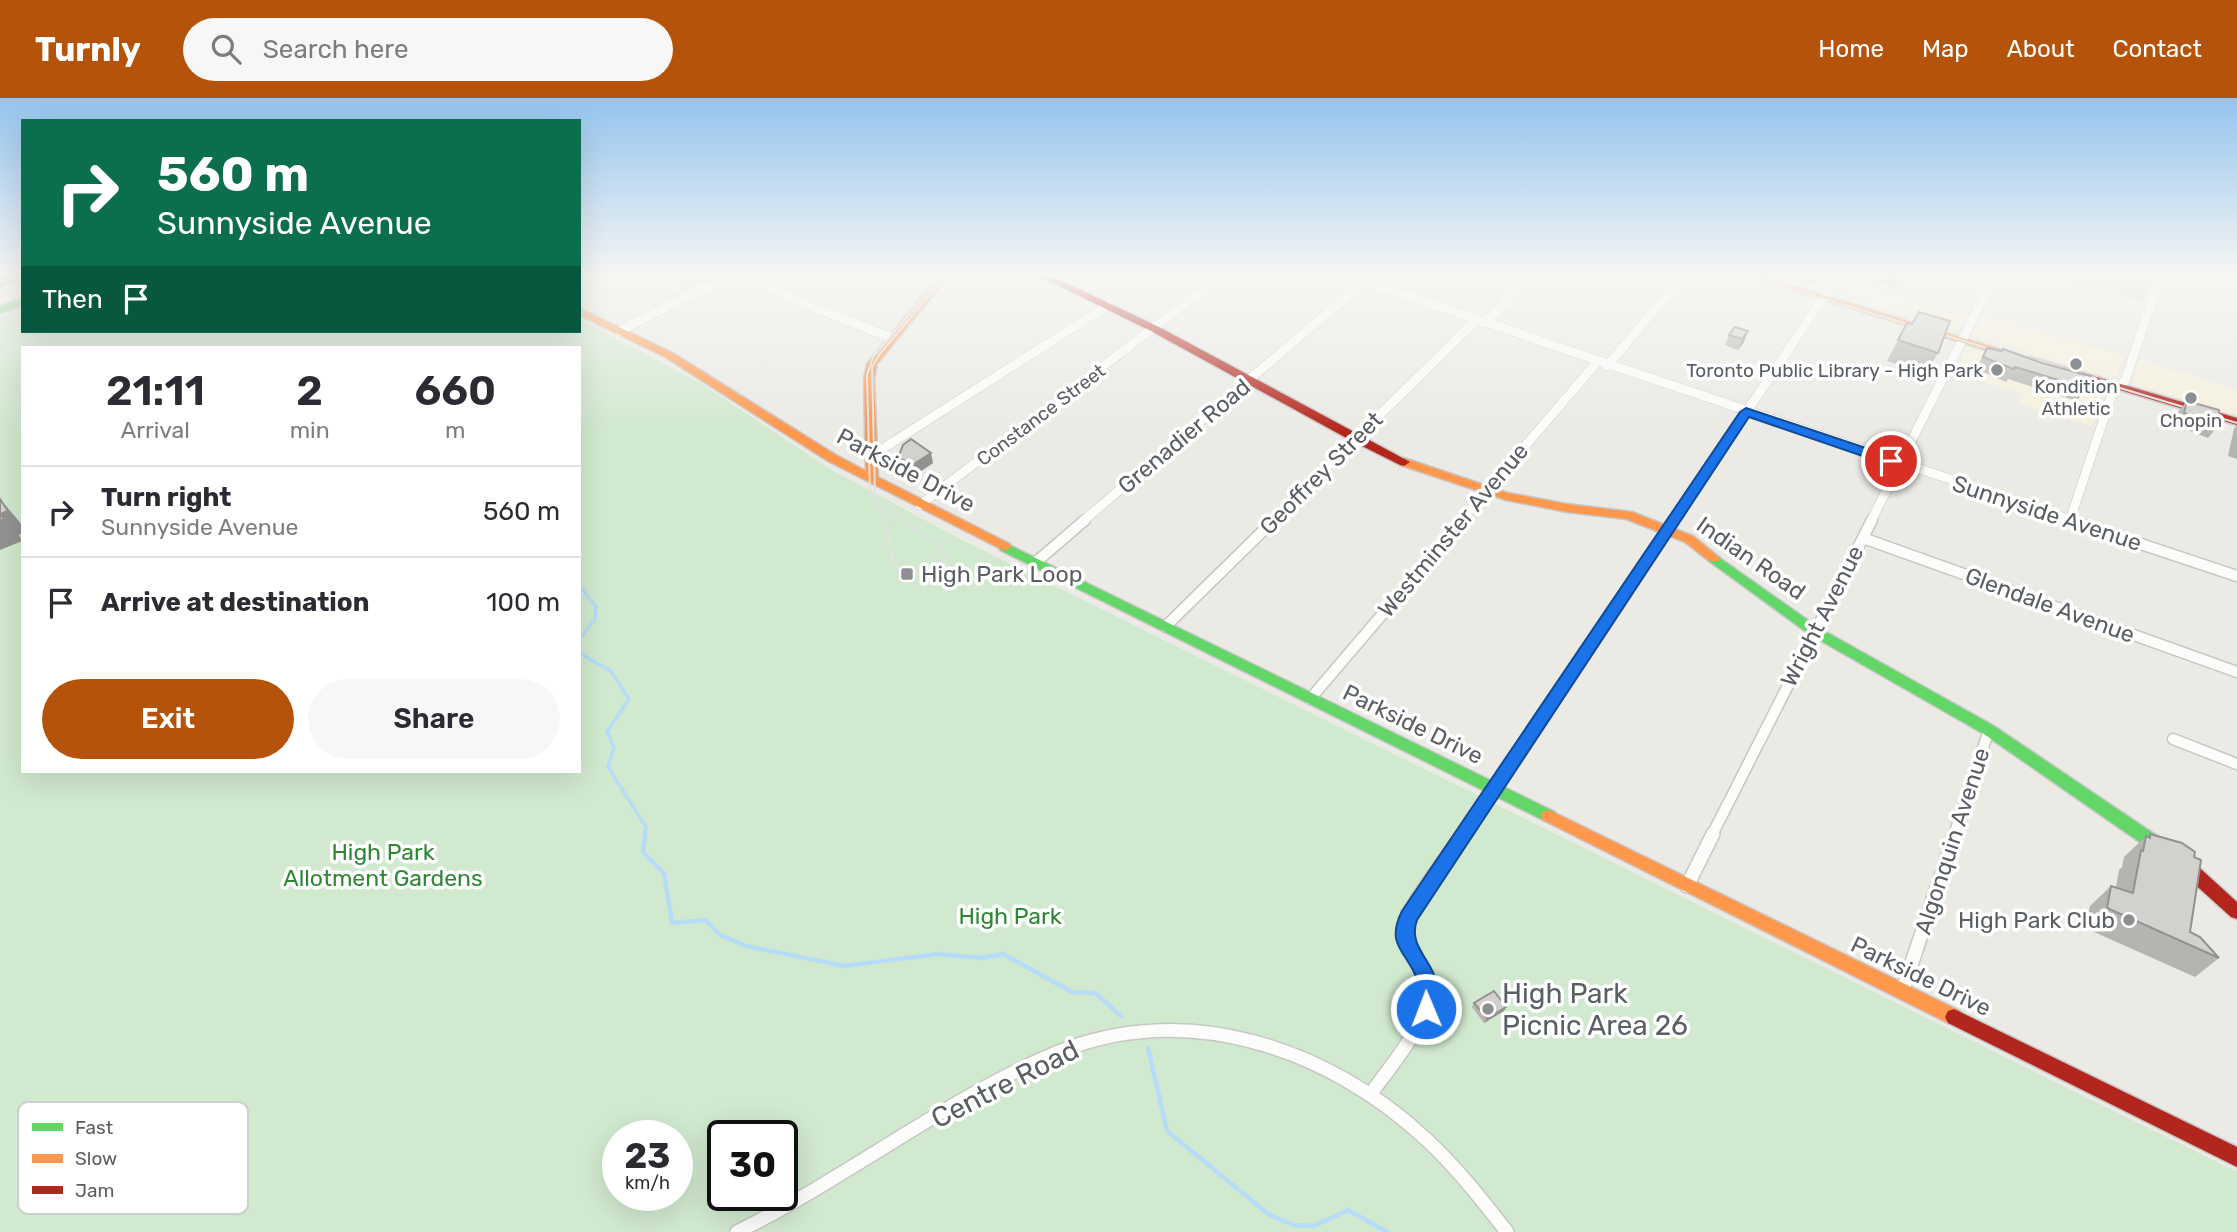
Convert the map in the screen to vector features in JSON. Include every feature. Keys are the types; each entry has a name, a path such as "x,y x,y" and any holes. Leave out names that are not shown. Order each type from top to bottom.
{"street":[{"name":"Parkside Drive","path":"609,326 669,355 872,481 2237,1157"},
{"path":"620,331 630,326"},
{"path":"861,326 892,338"},
{"path":"872,481 870,369 878,354 902,326"},
{"path":"870,456 1076,326"},
{"name":"Indian Road","path":"1149,326 1356,439 1415,467 1487,491 1548,505 1628,515 1695,542 1814,631 1989,730 2193,870 2237,912"},
{"name":"Constance Street","path":"920,505 1159,326"},
{"name":"Grenadier Road","path":"1036,562 1312,326"},
{"name":"Geoffrey Street","path":"1166,627 1356,439 1476,326"},
{"name":"Sunnyside Avenue","path":"1491,326 2237,576"},
{"name":"Westminster Avenue","path":"1310,699 1487,491 1637,326"},
{"path":"1372,1093 1429,1000 1428,979 1405,940 1406,922 1804,326"},
{"path":"1919,326 2237,422"},
{"name":"Wright Avenue","path":"1687,886 1969,326"},
{"path":"2070,520 2113,391 2125,381 2143,326"},
{"name":"Glendale Avenue","path":"1863,538 2237,672"},
{"name":"Algonquin Avenue","path":"1902,992 1989,730"},
{"path":"2173,739 2237,764"},
{"name":"Centre Road","path":"737,1232 772,1215 1022,1069 1065,1050 1113,1035 1159,1029 1242,1037 1298,1054 1372,1093 1400,1114 1475,1187 1507,1232"}],"shaded area":[{"path":"1940,326 1959,326 1956,331"},
{"path":"1978,326 2019,326 2124,355 2117,376 2110,377 1973,336"},
{"path":"1967,347 2103,389 2091,426 2019,404 2022,394 1954,373"},
{"path":"2139,359 2237,390 2237,415 2132,384"}],"green space":[{"name":"High Park","path":"0,326 21,326 21,333 581,333 581,326 592,326 702,384 828,468 960,539 2237,1172 2237,1232 0,1232"}],"building":[{"path":"1905,326 1948,326 1938,353 1898,340"},
{"path":"1735,327 1748,331 1742,339 1729,335"},
{"path":"1987,348 2003,349 2090,376 2086,388 2015,367 2014,369 1983,357"},
{"path":"2187,401 2219,410 2218,426 2184,413"},
{"path":"911,439 931,453 914,464 898,458 903,445"},
{"path":"0,499 8,511 0,514"},
{"path":"2150,834 2182,843 2195,852 2194,857 2201,860 2190,932 2200,937 2219,958 2107,908 2111,886 2133,893 2141,850 2143,851 2146,836 2150,838"},
{"name":"High Park Picnic Area 26","path":"1494,991 1506,1007 1487,1018 1474,1003"}],"waterway":[{"path":"581,588 596,607 595,619 581,637"},
{"path":"581,654 611,671 629,699 607,732 614,747 608,767 646,827 645,835"},
{"path":"645,834 643,852 664,873 672,923 705,920 720,935 746,946 844,966 938,954 981,958 1003,954 1072,992 1095,993 1121,1016"},
{"path":"1148,1048 1167,1131 1271,1216 1294,1225 1314,1226 1348,1210 1387,1232"}],"tram line":[{"path":"899,326 873,357 867,375 870,492 887,525 892,558 901,572 915,573 928,571 938,565 946,553 940,545 884,507 875,495 872,367 903,326"},
{"path":"1914,326 2010,355"},
{"path":"2006,351 2080,373"},
{"path":"2070,373 2237,423"}],"traffic: fast":[{"path":"1005,547 1549,816"},
{"path":"1714,558 1814,631 1989,730 2160,847"}],"traffic: slow":[{"path":"610,326 669,355 832,458 1005,547"},
{"path":"872,480 869,379 872,364 903,326"},
{"path":"1917,326 2029,360"},
{"path":"1404,462 1506,496 1567,508 1628,515 1689,539 1714,558"},
{"path":"1549,816 1954,1017"}],"traffic: jam":[{"path":"1149,326 1356,439 1404,462"},
{"path":"2029,360 2237,422"},
{"path":"2185,865 2237,912"},
{"path":"1954,1017 2237,1157"}],"place":[{"name":"Kondition Athletic","path":"2076,364"},
{"name":"Toronto Public Library - High Park","path":"1997,370"},
{"name":"Chopin","path":"2191,398"},
{"name":"High Park Loop","path":"907,574"},
{"name":"High Park Club","path":"2129,920"},
{"name":"High Park Picnic Area 26","path":"1488,1009"}],"route":[{"path":"1426,1009 1430,992 1428,979 1407,947 1404,928 1408,916 1746,412 1891,461"}],"park label":[{"name":"High Park Allotment Gardens","path":"383,865"}]}
